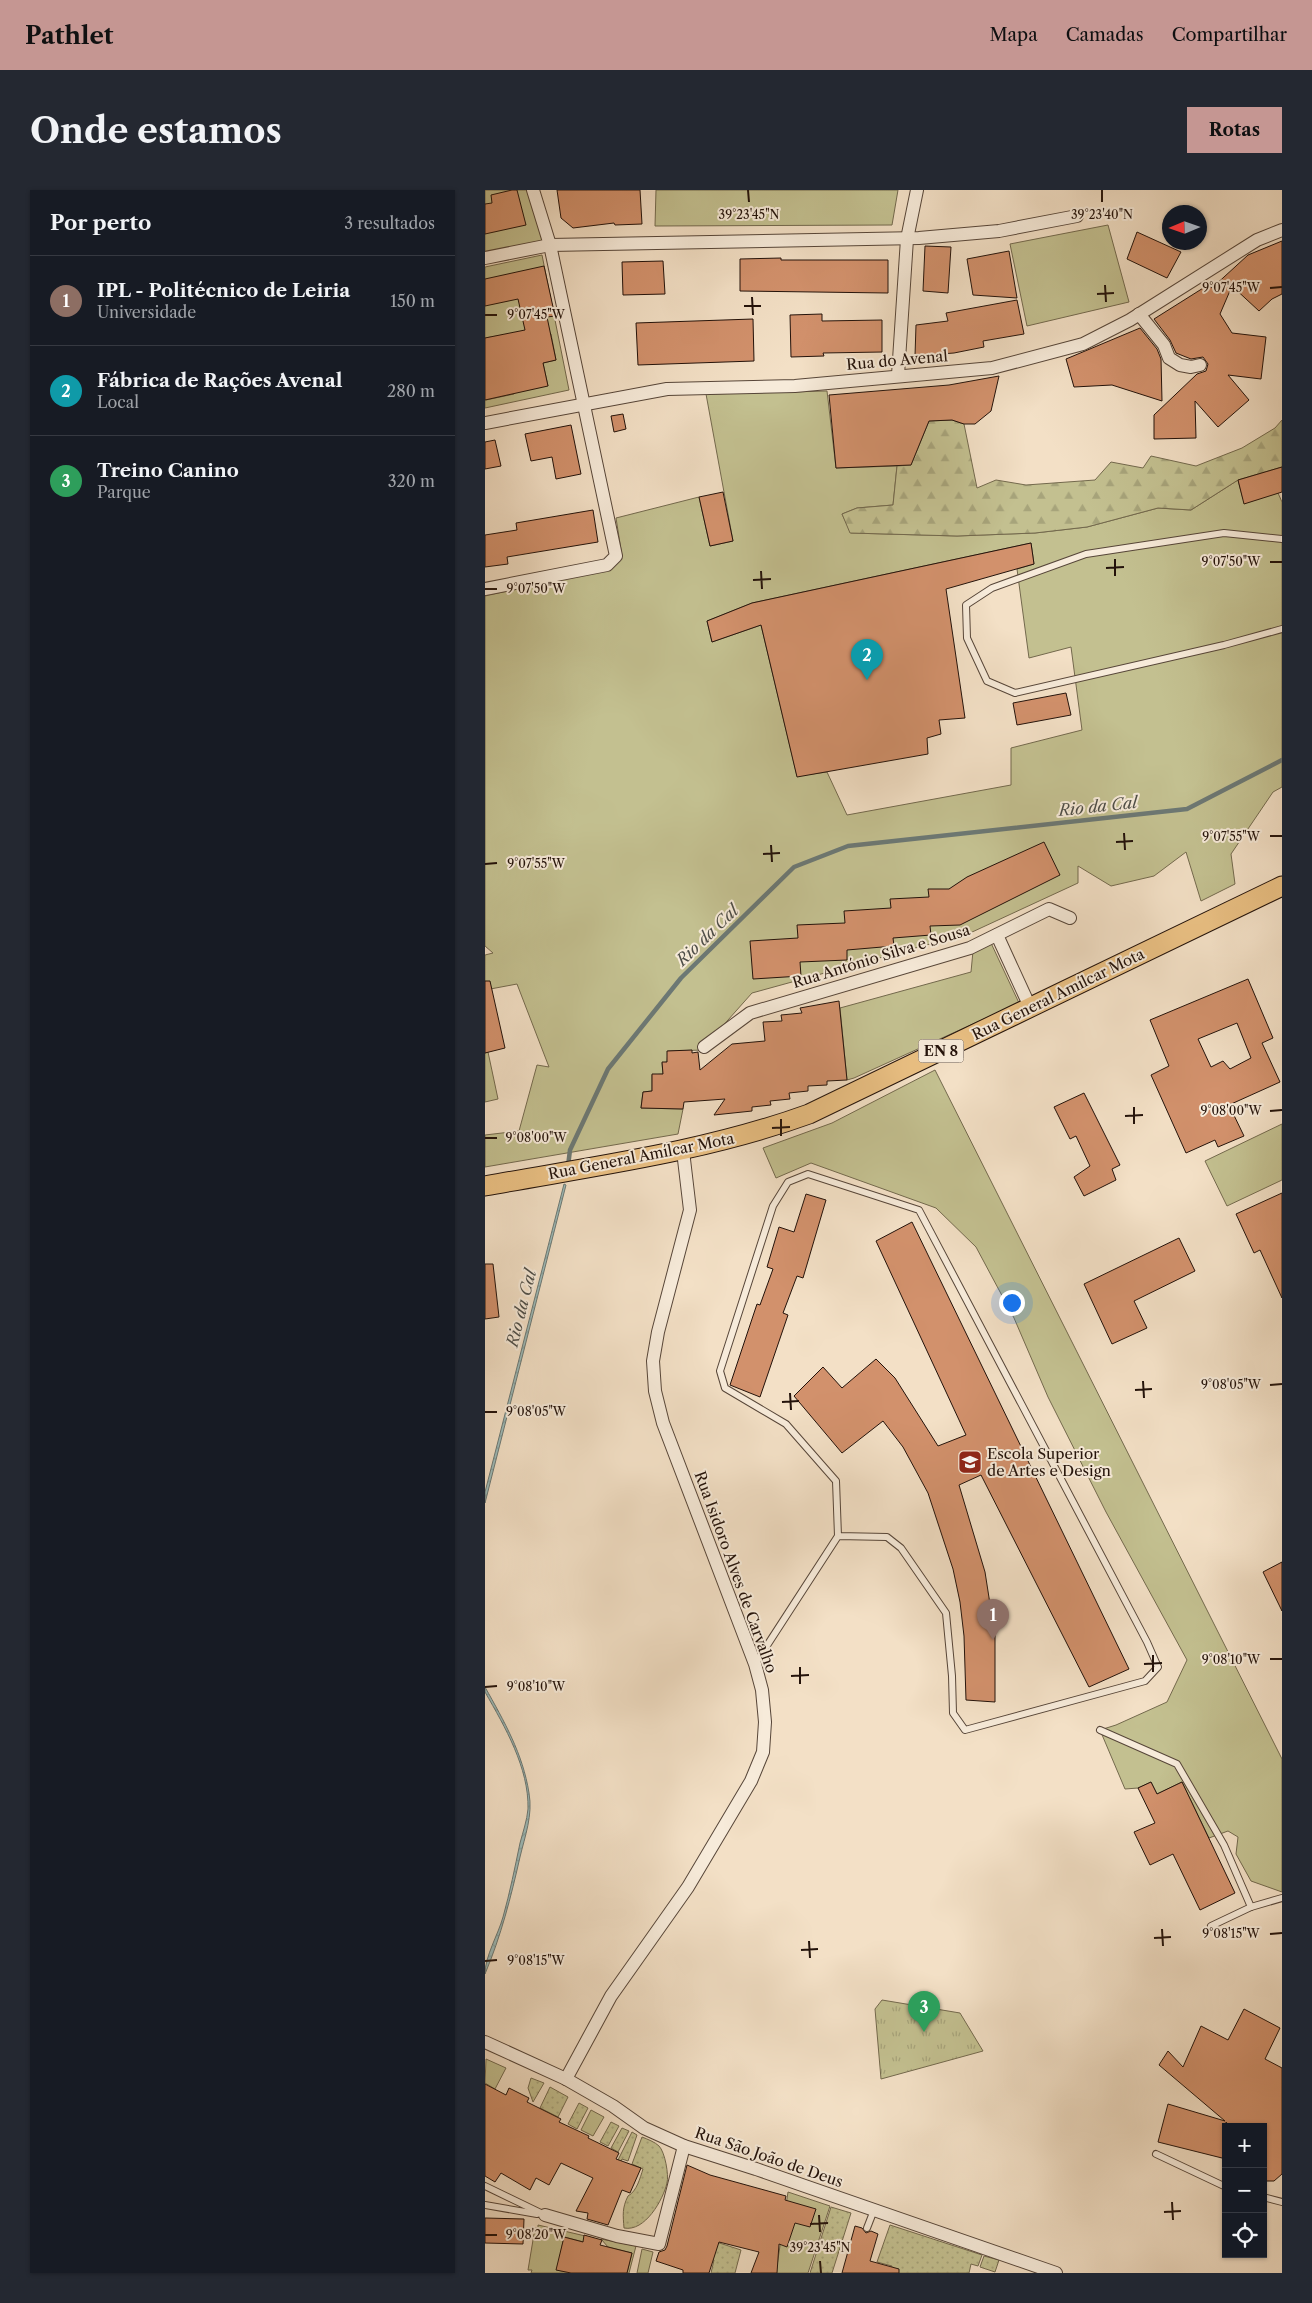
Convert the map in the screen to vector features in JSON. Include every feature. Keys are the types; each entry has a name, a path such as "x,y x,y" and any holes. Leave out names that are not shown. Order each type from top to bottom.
{"main road":[{"name":"Rua General Amílcar Mota","path":"485,1186 683,1151 763,1131 809,1114 1282,886"}],"street":[{"path":"485,589 607,565 616,556 550,245 533,190"},
{"path":"897,376 907,239 917,190"},
{"path":"485,258 550,245 907,239 999,230 1077,216"},
{"name":"Rua do Avenal","path":"485,423 667,389 795,386 992,368 1083,344 1139,314 1257,240 1282,230"},
{"path":"1139,314 1164,345 1169,358 1180,365 1191,367 1200,365"},
{"name":"Rua António Silva e Sousa","path":"704,1047 750,1013 970,948 1049,909 1071,918"},
{"path":"997,935 1030,1007"},
{"name":"Rua Isidoro Alves de Carvalho","path":"565,2079 611,1996 688,1887 751,1781 763,1752 765,1722 762,1690 755,1664 663,1423 655,1391 653,1361 658,1332 690,1210 683,1151"},
{"name":"Rua São João de Deus","path":"485,2042 565,2079 613,2106 644,2128 684,2146 755,2168 1056,2273"},
{"path":"545,2215 617,2236 659,2244 684,2146"}],"lane":[{"path":"1282,539 1224,533 1086,554 992,588 966,605 967,638 987,681 1015,693 1224,645 1282,629"},
{"path":"755,1664 838,1536 836,1481 786,1424 725,1388 720,1370 773,1206 788,1182 808,1174 919,1210 1138,1624 1158,1667 1145,1681 965,1730 953,1713 952,1676 946,1613 901,1548 887,1537 838,1536"},
{"path":"1100,1730 1177,1764 1224,1845 1251,1907"},
{"path":"1211,1926 1251,1907 1282,1898"},
{"path":"1156,2154 1222,2185"},
{"path":"485,2186 545,2215"},
{"path":"1267,2198 1282,2202"},
{"path":"485,2206 545,2215"},
{"path":"867,2228 874,2210"}],"green space":[{"path":"485,190 528,190 545,242 485,255"},
{"path":"656,190 898,190 892,225 655,226"},
{"path":"1108,225 1129,302 1027,326 1010,244"},
{"path":"542,255 569,390 485,408 485,397 486,400 514,394 503,335 485,338 485,267","holes":["551,334 556,360 543,363 548,386 514,342"]},
{"path":"827,391 836,468 897,466 893,505 857,508 842,514 851,533 957,536 1035,533 1087,527 1158,508 1191,510 1238,480 1243,499 1278,493 1282,502 1282,787 1273,792 1231,854 1235,884 1201,901 1186,852 1154,876 1111,886 1078,866 1078,883 970,933 752,993 704,1047 704,1050 668,1051 667,1062 662,1063 663,1074 652,1075 652,1091 643,1092 641,1108 683,1109 678,1134 485,1167 485,1135 519,1131 537,1065 549,1067 517,984 485,990 485,955 493,953 485,946 485,596 609,569 622,556 616,518 699,497 710,546 733,541 706,394","holes":["1031,543 1034,564 1017,569 1029,658 1071,647 1082,730 1011,748 1011,785 847,815 827,772 797,776 761,625 712,642 707,621 752,603"]},
{"path":"952,420 964,424 977,488 996,480 1026,485 1095,480 1111,462 1143,468 1151,456 1196,466 1242,448 1275,428 1282,420 1282,467 1238,480 1191,510 1158,508 1087,527 1035,533 957,536 850,533 842,514 857,508 893,505 897,466 911,465 929,421"},
{"path":"991,943 1019,1003 847,1080 840,1008 971,972 973,951"},
{"path":"488,1052 498,1099 485,1102 485,1053"},
{"path":"935,1070 1282,1759 1282,1892 1251,1881 1236,1854 1238,1837 1228,1831 1209,1838 1182,1782 1157,1794 1151,1782 1138,1788 1125,1789 1100,1730 1116,1725 1167,1702 1187,1660 1106,1512 1048,1397 1014,1318 976,1247 936,1208 811,1163 776,1178 763,1148 832,1123"},
{"path":"1282,1124 1282,1180 1227,1206 1205,1161"},
{"path":"882,2000 960,2013 983,2051 881,2079 875,2009"},
{"path":"486,2059 506,2068 495,2089 485,2083"},
{"path":"531,2078 544,2083 533,2102 528,2088"},
{"path":"550,2087 568,2097 558,2117 540,2108"},
{"path":"579,2103 588,2108 577,2129 568,2124"},
{"path":"591,2110 604,2117 593,2136 581,2130"},
{"path":"611,2122 619,2126 608,2146 600,2142"},
{"path":"622,2128 629,2131 618,2152 611,2148"},
{"path":"632,2132 637,2135 628,2161 622,2159 610,2183 607,2182"},
{"path":"642,2137 655,2143 661,2149 666,2164 667,2183 662,2198 646,2220 632,2228 624,2228 623,2215 625,2204 628,2196 636,2188 643,2169 632,2164"},
{"path":"788,2192 830,2206 808,2273 776,2273"},
{"path":"831,2207 851,2213 832,2273 810,2273"},
{"path":"538,2225 594,2238 588,2243 564,2237 557,2270 571,2273 531,2273 532,2270 528,2270 535,2228 538,2228"},
{"path":"890,2225 982,2255 978,2266 971,2264 969,2273 889,2273 892,2266 877,2262"},
{"path":"601,2239 636,2246 629,2273 627,2273 632,2253 608,2247"},
{"path":"707,2239 741,2250 735,2273 711,2273 714,2260 701,2256"},
{"path":"642,2249 653,2252 648,2273 637,2273"},
{"path":"984,2256 999,2260 995,2272 980,2267"}],"water":[{"path":"564,1184 566,1185 485,1503 485,1492"},
{"path":"485,1687 506,1725 517,1751 526,1779 530,1809 509,1902 501,1931 485,1974 487,1960 506,1908 528,1809 525,1778 520,1763 508,1734 485,1692"}],"building":[{"path":"517,190 526,225 485,234 485,204 492,203 491,195"},
{"path":"557,190 640,190 642,224 615,225 614,223 573,228 561,218"},
{"path":"1137,232 1162,243 1162,250 1177,250 1181,252 1167,278 1127,259"},
{"path":"1282,241 1282,294 1272,299 1259,311 1232,286 1220,314 1232,333 1266,337 1261,379 1228,375 1249,400 1218,427 1195,401 1196,438 1154,439 1154,415 1197,374 1206,371 1208,364 1203,357 1191,359 1176,353 1170,340 1154,319 1208,285 1212,288 1248,255"},
{"path":"925,246 951,247 948,293 923,291"},
{"path":"1009,251 1017,298 973,295 967,259"},
{"path":"781,258 781,260 888,260 888,293 740,291 740,259"},
{"path":"663,261 665,294 623,295 622,262"},
{"path":"544,266 555,316 547,317 556,360 543,363 548,386 485,400 485,338 525,330 518,299 485,306 485,279"},
{"path":"1017,300 1024,334 983,341 984,347 954,353 915,356 916,325 948,321 946,313"},
{"path":"822,314 822,321 882,320 882,352 823,353 824,356 791,357 790,315"},
{"path":"753,319 754,361 638,365 636,323"},
{"path":"1140,328 1157,349 1161,359 1162,401 1112,385 1074,387 1066,359"},
{"path":"999,376 991,411 975,424 964,424 952,420 929,421 911,465 836,468 829,395 949,385"},
{"path":"623,414 626,429 614,432 611,416"},
{"path":"571,425 581,474 556,479 552,457 531,461 525,434"},
{"path":"495,440 501,466 485,469 485,442"},
{"path":"1282,467 1282,492 1244,504 1238,480"},
{"path":"723,492 733,541 710,546 699,497"},
{"path":"593,510 598,542 507,557 508,564 485,567 485,535 517,530 516,523"},
{"path":"1031,543 1034,564 946,589 965,718 939,720 941,734 927,738 928,754 797,777 761,625 712,642 707,621 752,603"},
{"path":"1066,693 1071,715 1017,725 1013,703"},
{"path":"1044,842 1060,875 960,925 930,926 931,935 893,938 894,946 847,950 847,960 800,962 801,976 753,979 750,941 798,938 797,925 845,923 844,911 891,908 890,899 929,897 928,889 949,889 967,877"},
{"path":"1248,979 1273,1038 1262,1043 1280,1082 1229,1105 1244,1136 1218,1147 1215,1140 1186,1153 1151,1075 1169,1066 1150,1020","holes":["1237,1023 1251,1058 1230,1069 1223,1061 1211,1067 1198,1039"]},
{"path":"485,981 490,981 505,1048 485,1053"},
{"path":"839,1001 847,1080 827,1081 827,1085 808,1086 808,1091 789,1093 790,1099 770,1101 771,1105 752,1107 752,1111 714,1115 725,1099 684,1102 683,1109 641,1108 643,1092 652,1091 652,1074 663,1074 662,1062 667,1062 667,1051 692,1050 692,1053 698,1052 700,1070 732,1044 765,1041 763,1022 782,1021 781,1015 802,1013 800,1008"},
{"path":"1084,1093 1120,1165 1112,1169 1116,1180 1084,1196 1074,1177 1090,1166 1076,1136 1070,1139 1054,1107"},
{"path":"1282,1193 1282,1298 1260,1250 1254,1253 1236,1214"},
{"path":"806,1194 826,1200 803,1278 797,1276 783,1313 788,1315 760,1397 730,1385 757,1304 760,1305 773,1269 767,1267 779,1227 794,1232"},
{"name":"Escola Superior de Artes e Design","path":"912,1222 1129,1669 1089,1687 981,1475 959,1485 985,1572 995,1636 995,1702 966,1700 964,1636 960,1602 953,1569 928,1493 903,1447 883,1421 842,1453 794,1396 823,1367 842,1388 876,1359 895,1378 938,1446 966,1435 876,1241"},
{"path":"1179,1238 1195,1271 1134,1301 1147,1328 1112,1344 1084,1284"},
{"path":"485,1264 493,1264 499,1317 485,1319"},
{"path":"1282,1562 1282,1611 1263,1572"},
{"path":"1151,1782 1157,1794 1182,1782 1235,1893 1200,1910 1173,1854 1150,1865 1134,1832 1155,1823 1138,1788"},
{"path":"1244,2009 1280,2028 1265,2059 1282,2068 1282,2174 1274,2181 1267,2181 1267,2123 1222,2123 1222,2158 1158,2142 1168,2104 1225,2121 1159,2065 1168,2051 1183,2067 1201,2026 1228,2040"},
{"path":"485,2084 506,2095 509,2088 529,2098 527,2102 561,2119 559,2122 619,2153 616,2159 641,2168 630,2193 622,2190 608,2225 587,2219 588,2213 576,2211 593,2178 561,2163 549,2185 536,2178 530,2190 501,2173 495,2182 485,2176"},
{"path":"687,2165 710,2175 786,2196 785,2200 816,2209 810,2227 795,2223 787,2247 779,2244 777,2273 751,2273 759,2252 719,2242 709,2273 683,2273 683,2270 656,2261 659,2252 665,2250 667,2246"},
{"path":"485,2218 524,2219 523,2244 485,2243"},
{"path":"855,2226 862,2228 866,2233 871,2231 878,2234 870,2261 899,2269 899,2273 842,2273"},
{"path":"584,2235 602,2240 600,2245 632,2253 627,2273 571,2273 556,2270 564,2237 583,2242"}],"waterway":[{"name":"Rio da Cal","path":"568,1166 570,1150 608,1069 681,978 794,867 848,846 1187,809 1282,760"}],"place":[{"name":"Fábrica de Rações Avenal","path":"867,680"},
{"name":"Escola Superior de Artes e Design","path":"970,1462"},
{"name":"IPL - Politécnico de Leiria","path":"993,1640"},
{"name":"Treino Canino","path":"924,2032"}]}
